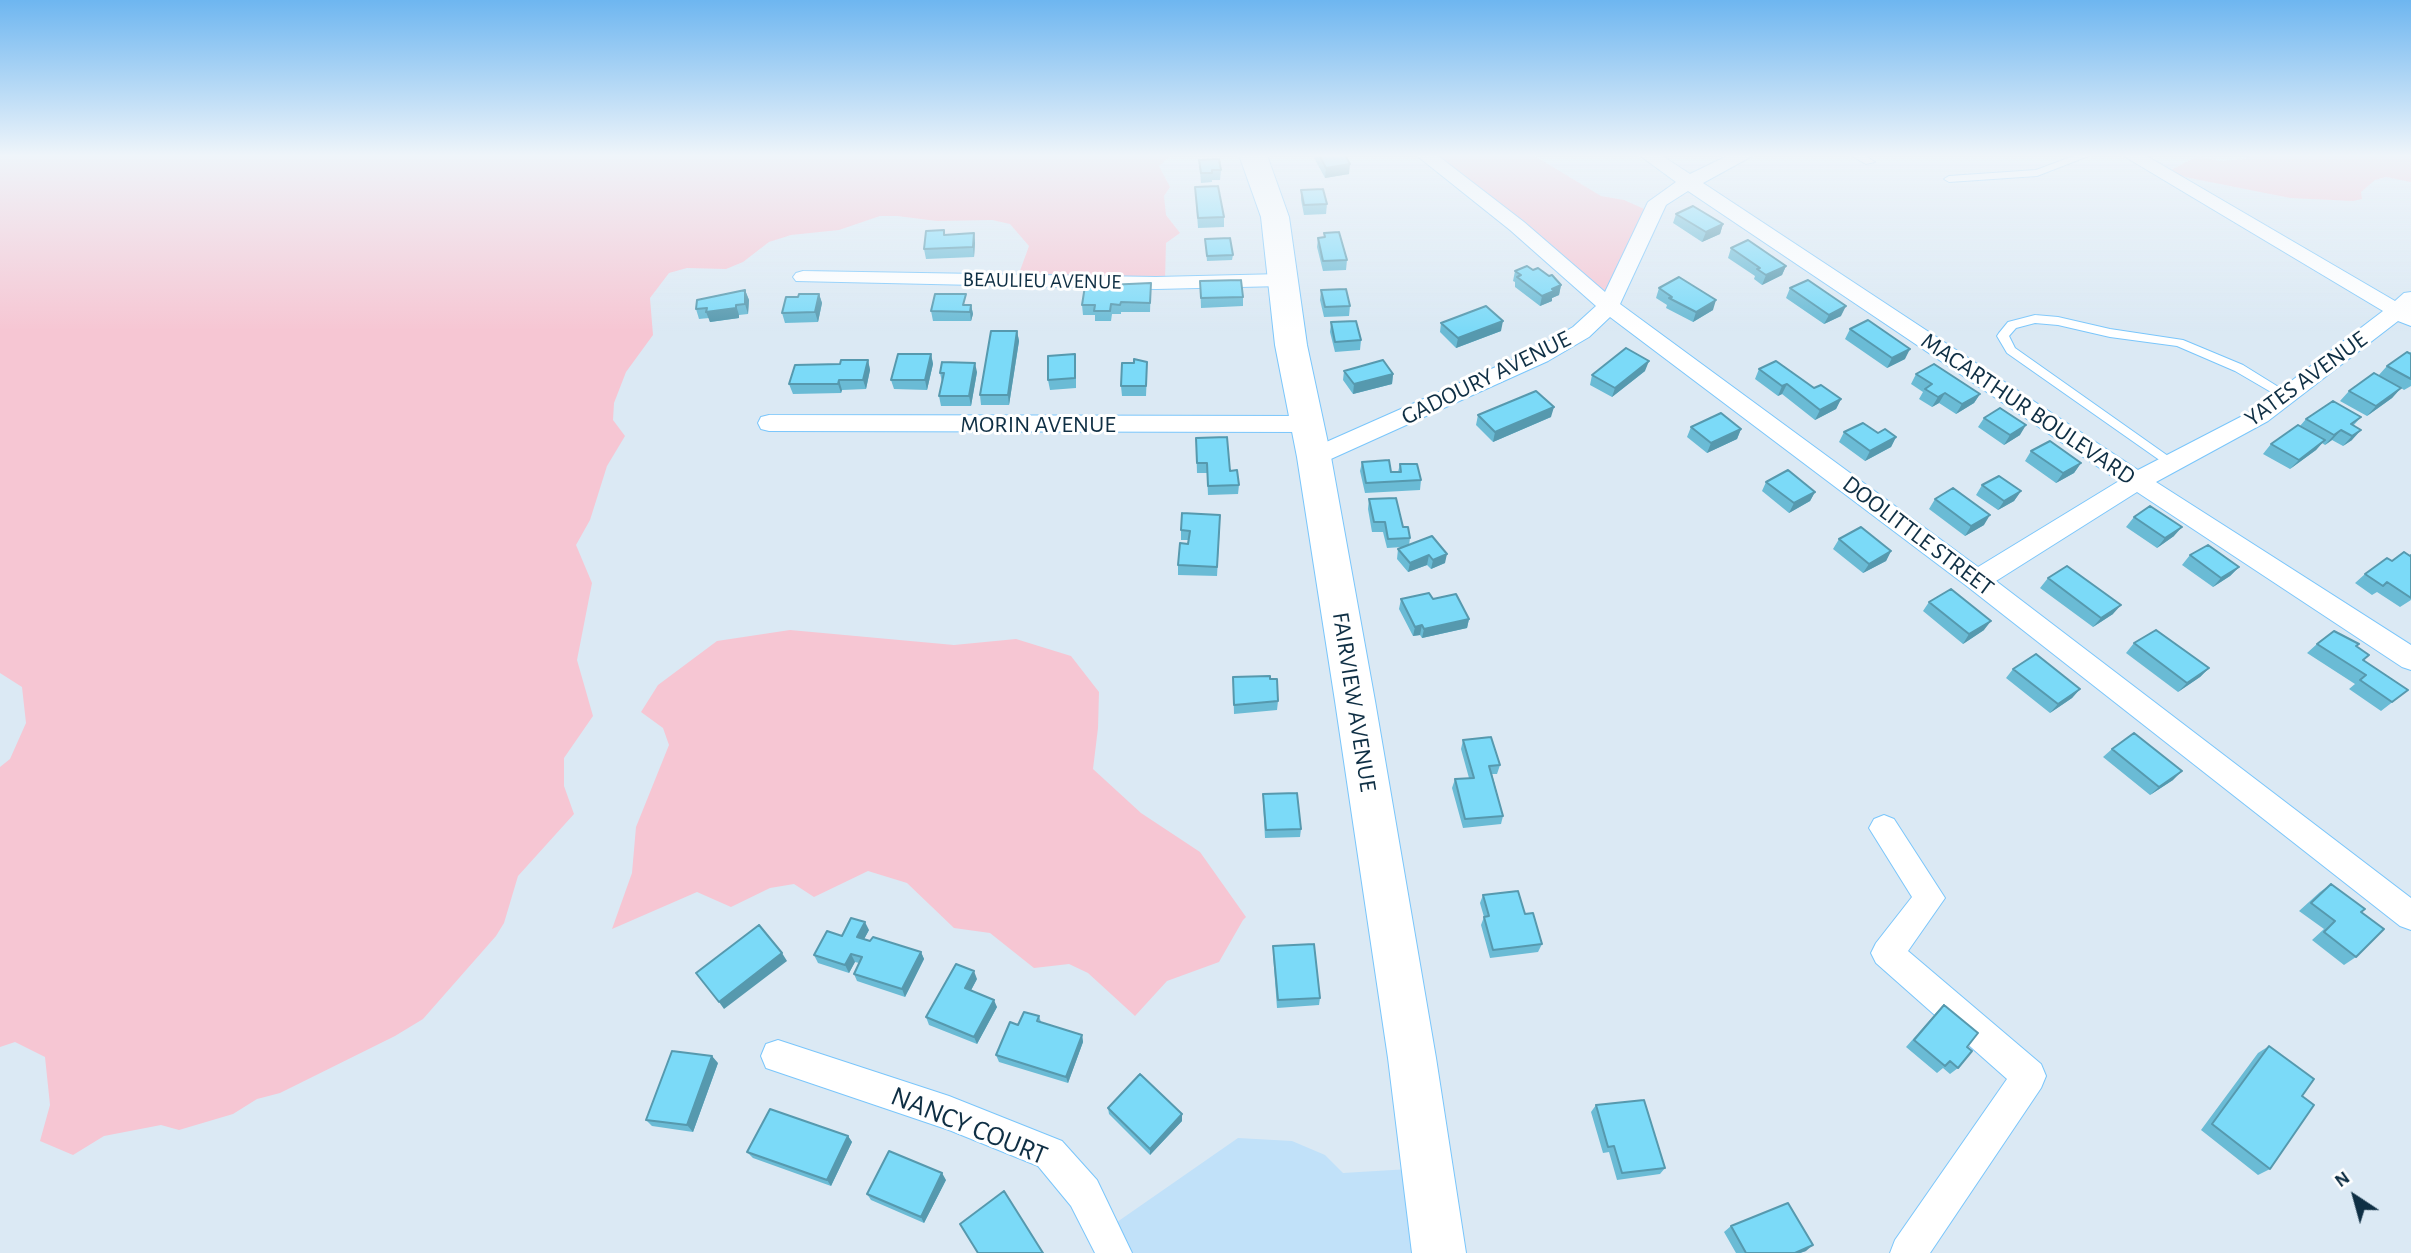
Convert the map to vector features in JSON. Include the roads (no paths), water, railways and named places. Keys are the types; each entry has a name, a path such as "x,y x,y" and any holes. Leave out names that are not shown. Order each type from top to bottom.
{"main road":[{"name":"FAIRVIEW AVENUE","path":"1274,213 1291,345 1311,440 1412,1058 1439,1253"}],"street":[{"name":"DOOLITTLE STREET","path":"1501,213 1609,306 1977,580 2411,916"},
{"name":"GADOURY AVENUE","path":"1311,440 1540,356 1581,332 1609,306 1653,213"},
{"name":"MACARTHUR BOULEVARD","path":"1733,213 2411,659"},
{"path":"2235,213 2406,309"},
{"name":"BEAULIEU AVENUE","path":"803,277 1049,282 1282,280"},
{"name":"YATES AVENUE","path":"1977,580 2137,481 2260,416 2406,309"},
{"name":"MORIN AVENUE","path":"769,423 1311,440"},
{"path":"1884,828 1930,898 1887,953 2029,1076 1908,1253"},
{"name":"NANCY COURT","path":"778,1056 949,1113 1050,1153 1084,1193 1114,1253"}],"lane":[{"path":"2172,463 2011,350 2003,336 2011,325 2035,319 2059,321 2110,333 2179,344 2239,368 2287,396"}]}
